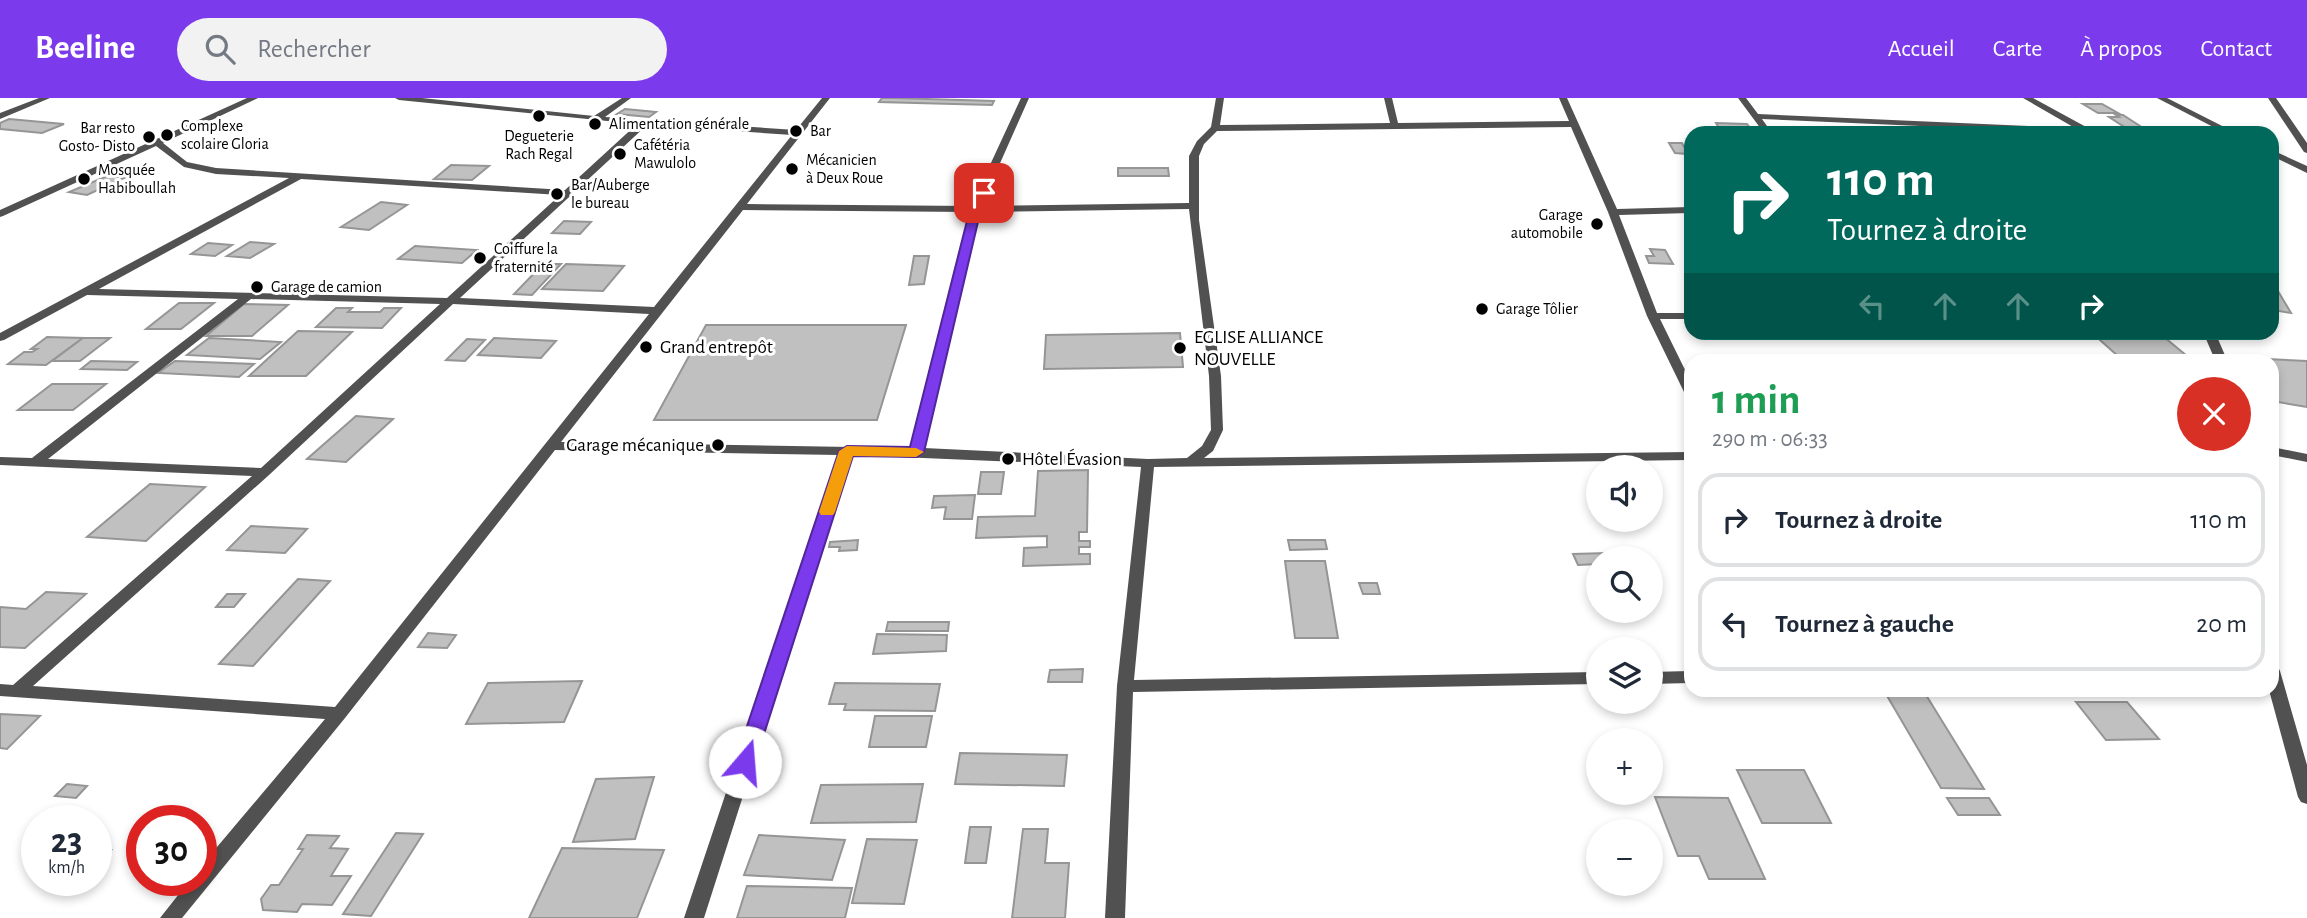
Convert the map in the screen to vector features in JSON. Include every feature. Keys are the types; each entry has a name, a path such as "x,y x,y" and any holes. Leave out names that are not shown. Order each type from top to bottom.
{"street":[{"path":"0,116 46,98"},
{"path":"0,214 254,98"},
{"path":"399,98 444,100 596,120 797,133"},
{"path":"596,120 626,98"},
{"path":"170,918 339,713 826,98"},
{"path":"917,452 975,209 1026,98"},
{"path":"1191,462 1208,448 1217,430 1218,405 1194,206 1194,156 1200,143 1215,128 1220,98"},
{"path":"1388,98 1394,124"},
{"path":"1563,98 1614,212 1653,316 1684,380"},
{"path":"1742,98 1763,126"},
{"path":"2027,98 2080,126"},
{"path":"2161,98 2218,126"},
{"path":"2272,98 2307,150"},
{"path":"1756,116 1965,126"},
{"path":"8,690 264,472 644,123"},
{"path":"1215,128 1573,124"},
{"path":"157,142 169,155 194,168 567,193"},
{"path":"2279,156 2307,170"},
{"path":"0,338 300,176"},
{"path":"740,206 975,209 1194,206"},
{"path":"1614,212 1684,210"},
{"path":"87,292 451,301 658,311"},
{"path":"37,461 250,295"},
{"path":"1653,316 1684,316"},
{"path":"549,446 917,452 1148,463 1684,456"},
{"path":"694,918 847,451"},
{"path":"2279,452 2307,458"},
{"path":"0,461 264,472"},
{"path":"1115,918 1125,686 1148,463"},
{"path":"1663,678 1684,677"},
{"path":"1125,686 1586,678"},
{"path":"8,690 339,713"},
{"path":"2278,697 2307,797"}],"building":[{"path":"882,98 994,101 992,105 879,102"},
{"path":"2083,104 2102,104 2118,113 2098,113"},
{"path":"625,109 656,112 649,117 617,114"},
{"path":"2116,115 2123,115 2140,126 2123,126 2109,117 2119,117"},
{"path":"9,119 64,124 42,133 0,129 0,123"},
{"path":"1716,123 1748,126 1718,126"},
{"path":"1669,143 1682,143 1684,154 1675,153"},
{"path":"451,165 489,166 472,180 434,179"},
{"path":"1118,168 1168,168 1169,176 1118,176"},
{"path":"107,176 124,178 87,195 69,192"},
{"path":"381,202 407,205 369,230 341,227"},
{"path":"564,221 591,222 580,234 552,233"},
{"path":"250,242 274,244 250,258 227,256"},
{"path":"208,243 232,245 215,256 191,254"},
{"path":"415,246 477,250 462,263 398,259"},
{"path":"1650,249 1665,250 1673,264 1649,263 1646,256 1654,256"},
{"path":"914,256 929,256 924,284 909,285"},
{"path":"543,264 561,264 532,295 514,294"},
{"path":"566,264 624,266 603,291 542,289"},
{"path":"2279,293 2291,313 2279,311"},
{"path":"179,303 214,303 181,329 146,329"},
{"path":"244,304 288,305 252,336 206,336"},
{"path":"336,308 352,308 348,312 380,312 384,308 401,308 382,328 316,327"},
{"path":"706,325 906,325 877,420 654,420"},
{"path":"298,331 352,332 306,376 249,376"},
{"path":"1180,333 1183,367 1044,369 1046,335"},
{"path":"47,337 83,338 46,365 8,364 24,352 37,349 31,349"},
{"path":"83,338 110,338 80,361 52,361"},
{"path":"209,338 281,342 260,359 187,355"},
{"path":"494,338 556,341 541,358 478,355"},
{"path":"467,339 485,340 465,361 446,360"},
{"path":"2100,340 2168,340 2185,354 2116,354"},
{"path":"2279,360 2307,361 2307,407 2279,402"},
{"path":"91,361 137,362 127,370 81,369"},
{"path":"175,361 254,364 239,377 158,373"},
{"path":"52,384 106,384 73,410 18,410"},
{"path":"356,416 393,419 346,462 307,459"},
{"path":"1088,470 1087,532 1079,532 1079,541 1090,541 1090,547 1079,547 1079,554 1090,554 1090,564 1023,566 1024,548 1047,547 1047,536 976,538 978,517 1035,516 1038,471"},
{"path":"981,472 1004,472 1001,494 978,494"},
{"path":"150,484 205,487 146,541 87,537"},
{"path":"975,495 972,519 944,519 946,507 932,508 934,496"},
{"path":"251,526 307,529 285,553 227,550"},
{"path":"858,540 857,550 839,551 840,547 829,547 830,542"},
{"path":"1288,540 1325,540 1327,549 1290,550"},
{"path":"1573,554 1586,554 1586,565 1578,565"},
{"path":"1285,561 1325,561 1338,638 1295,638"},
{"path":"298,579 330,581 253,666 219,664"},
{"path":"1359,583 1377,583 1380,594 1363,594"},
{"path":"46,592 86,594 25,648 0,647 0,607 26,609"},
{"path":"227,594 245,594 234,607 216,607"},
{"path":"888,622 949,622 948,631 886,631"},
{"path":"428,633 456,635 447,648 418,647"},
{"path":"877,634 947,635 946,651 873,654"},
{"path":"1083,669 1082,682 1048,682 1050,670"},
{"path":"582,681 564,722 466,724 488,683"},
{"path":"835,683 940,684 935,711 844,710 846,704 829,704"},
{"path":"1888,697 1927,697 1984,789 1941,788"},
{"path":"2076,702 2127,702 2159,739 2106,740"},
{"path":"0,714 40,716 7,749 0,748"},
{"path":"875,716 932,716 926,747 869,747"},
{"path":"960,753 1067,755 1064,786 955,784"},
{"path":"1737,770 1804,770 1831,823 1762,823"},
{"path":"654,777 635,839 573,842 596,779"},
{"path":"67,784 87,786 76,798 55,796"},
{"path":"923,784 916,822 811,823 821,785"},
{"path":"1663,797 1728,798 1765,879 1709,879 1699,856 1678,856 1658,805 1663,805"},
{"path":"1947,798 1989,798 2000,815 1958,815"},
{"path":"970,827 991,827 986,863 965,863"},
{"path":"1023,829 1048,829 1045,863 1069,863 1065,918 1012,918"},
{"path":"396,833 423,834 371,916 343,914"},
{"path":"307,835 339,836 330,848 348,849 331,876 351,876 332,905 302,904 297,912 263,910 261,899 271,885 279,885 303,849 298,849"},
{"path":"759,835 845,840 832,880 744,875"},
{"path":"867,839 917,840 904,904 852,903"},
{"path":"562,848 664,850 637,918 529,918"},
{"path":"747,886 852,888 845,918 737,918"}],"slow traffic":[{"path":"827,512 847,451 916,452"}],"place":[{"name":"Degueterie Rach Regal","path":"539,116"},
{"name":"Alimentation générale","path":"595,124"},
{"name":"Bar","path":"796,131"},
{"name":"Complexe scolaire Gloria","path":"167,135"},
{"name":"Bar resto Gosto- Disto","path":"149,137"},
{"name":"Cafétéria Mawulolo","path":"620,154"},
{"name":"Mécanicien à Deux Roue","path":"792,169"},
{"name":"Mosquée Habiboullah","path":"84,179"},
{"name":"Bar/Auberge le bureau","path":"557,194"},
{"name":"Garage automobile","path":"1597,224"},
{"name":"Coiffure la fraternité","path":"480,258"},
{"name":"Garage de camion","path":"257,287"},
{"name":"Garage Tôlier","path":"1482,309"},
{"name":"Grand entrepôt","path":"646,347"},
{"name":"EGLISE ALLIANCE NOUVELLE","path":"1180,348"},
{"name":"Garage mécanique","path":"718,445"},
{"name":"Hôtel Évasion","path":"1008,459"}],"route":[{"path":"745,762 847,451 917,452 975,209 984,193"}]}
